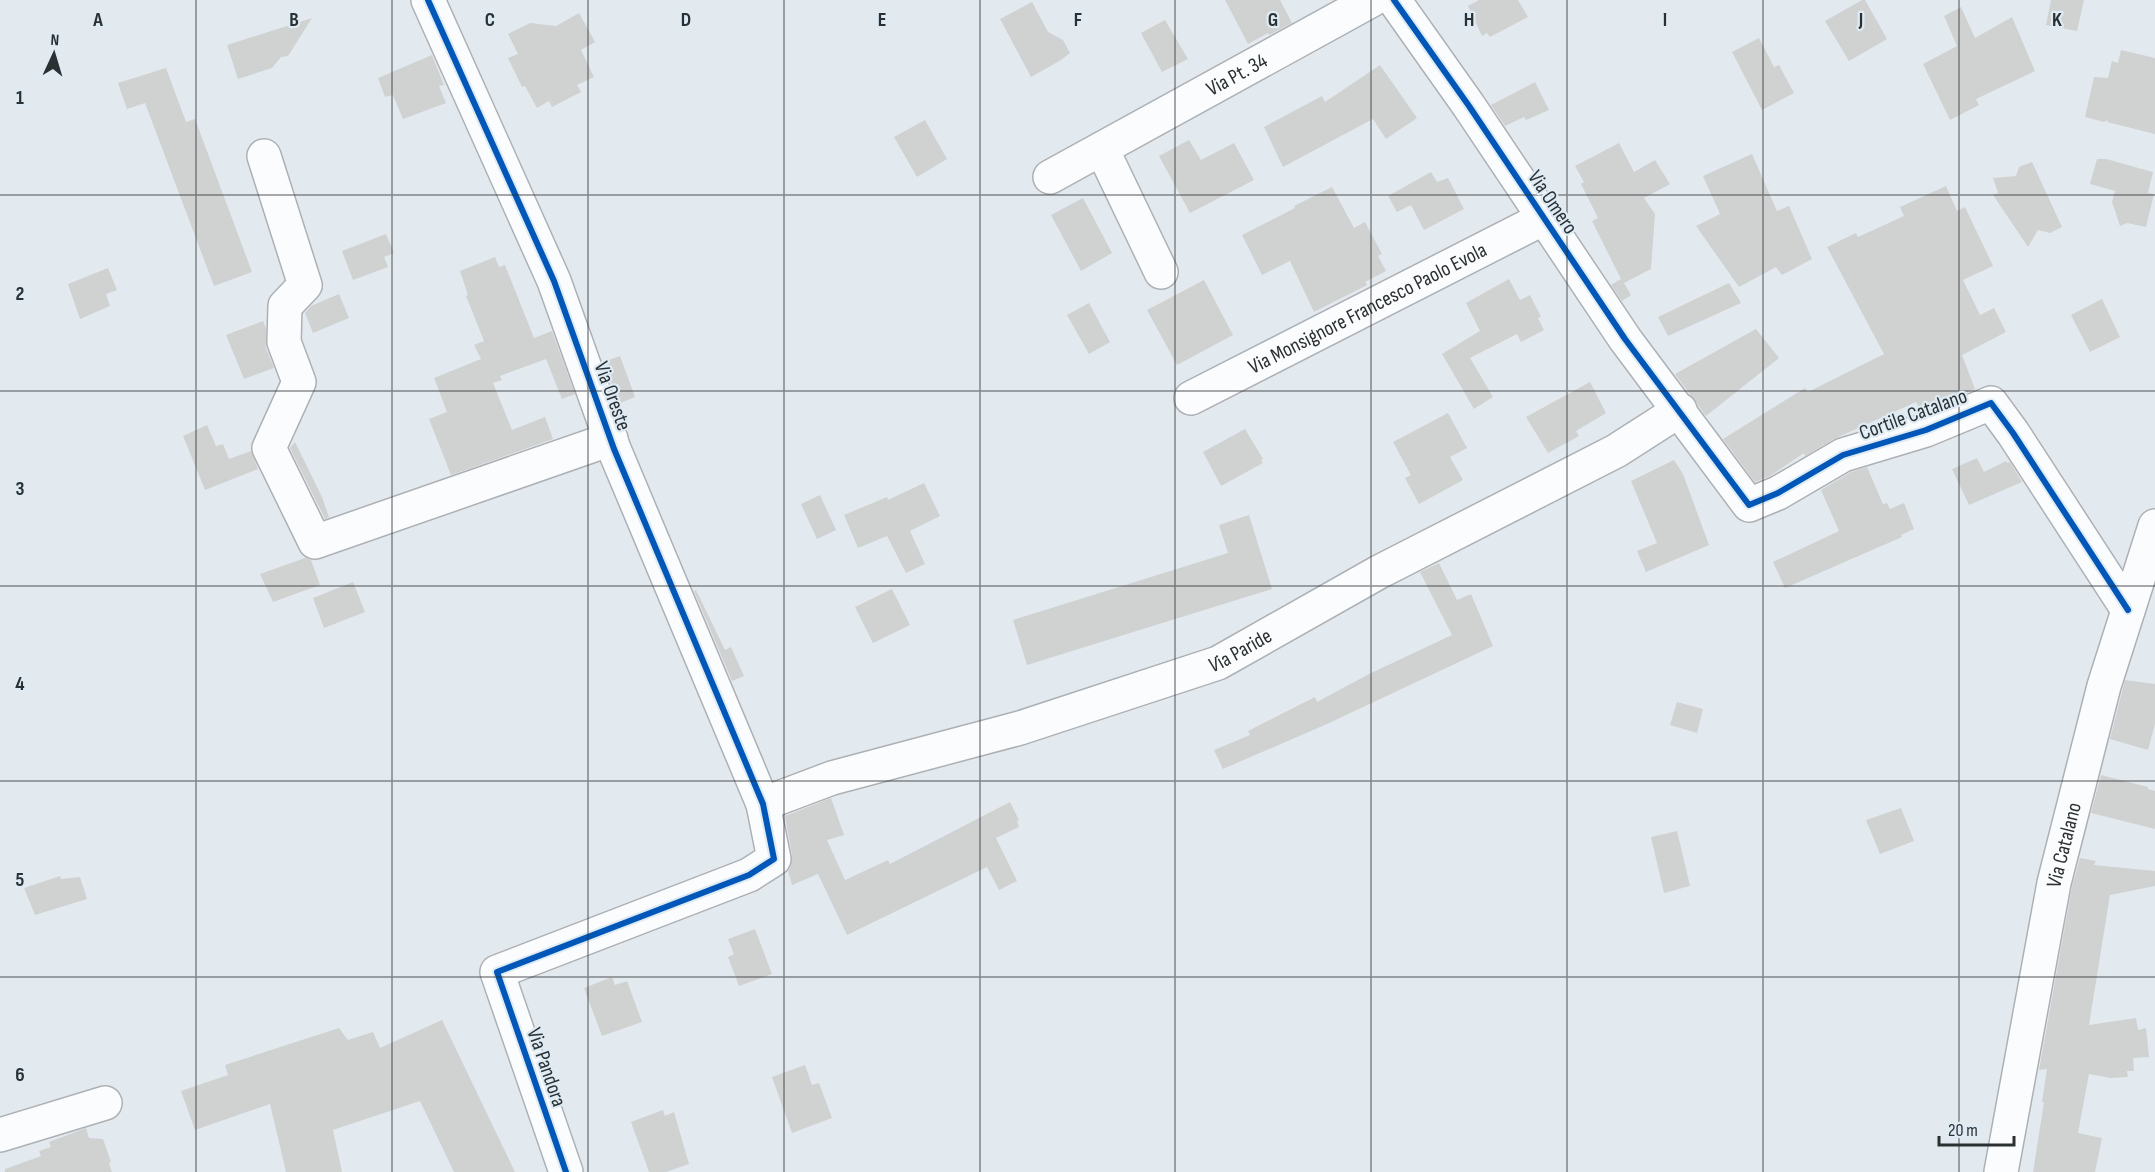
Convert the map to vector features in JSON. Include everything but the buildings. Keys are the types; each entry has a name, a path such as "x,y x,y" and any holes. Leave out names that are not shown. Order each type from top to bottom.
{"street":[{"name":"Via Oreste","path":"428,0 554,281 611,439 764,804 774,860 749,875 497,972"},
{"name":"Via Pt. 34","path":"1050,177 1397,3"},
{"name":"Via Omero","path":"1397,3 1625,339 1684,416"},
{"path":"1102,149 1161,272"},
{"path":"264,156 305,285 285,306 284,342 299,381 269,448 315,542 611,439"},
{"name":"Via Monsignore Francesco Paolo Evola","path":"1191,398 1544,218"},
{"name":"Cortile Catalano","path":"1684,416 1749,505 1778,493 1843,455 1926,430 1991,403 2128,610"},
{"name":"Via Paride","path":"764,804 832,778 1020,728 1218,663 1379,572 1684,416"},
{"name":"Via Catalano","path":"2001,1172 2054,883 2103,686 2155,526"},
{"name":"Via Pandora","path":"497,972 566,1172"},
{"path":"0,1135 105,1103"}],"cycle path":[{"path":"428,0 554,281 614,449 763,804 774,859 749,875 497,972 566,1172"},
{"path":"1394,0 1469,106 1625,339 1749,505 1778,493 1843,455 1926,430 1991,403 2128,610"}]}
